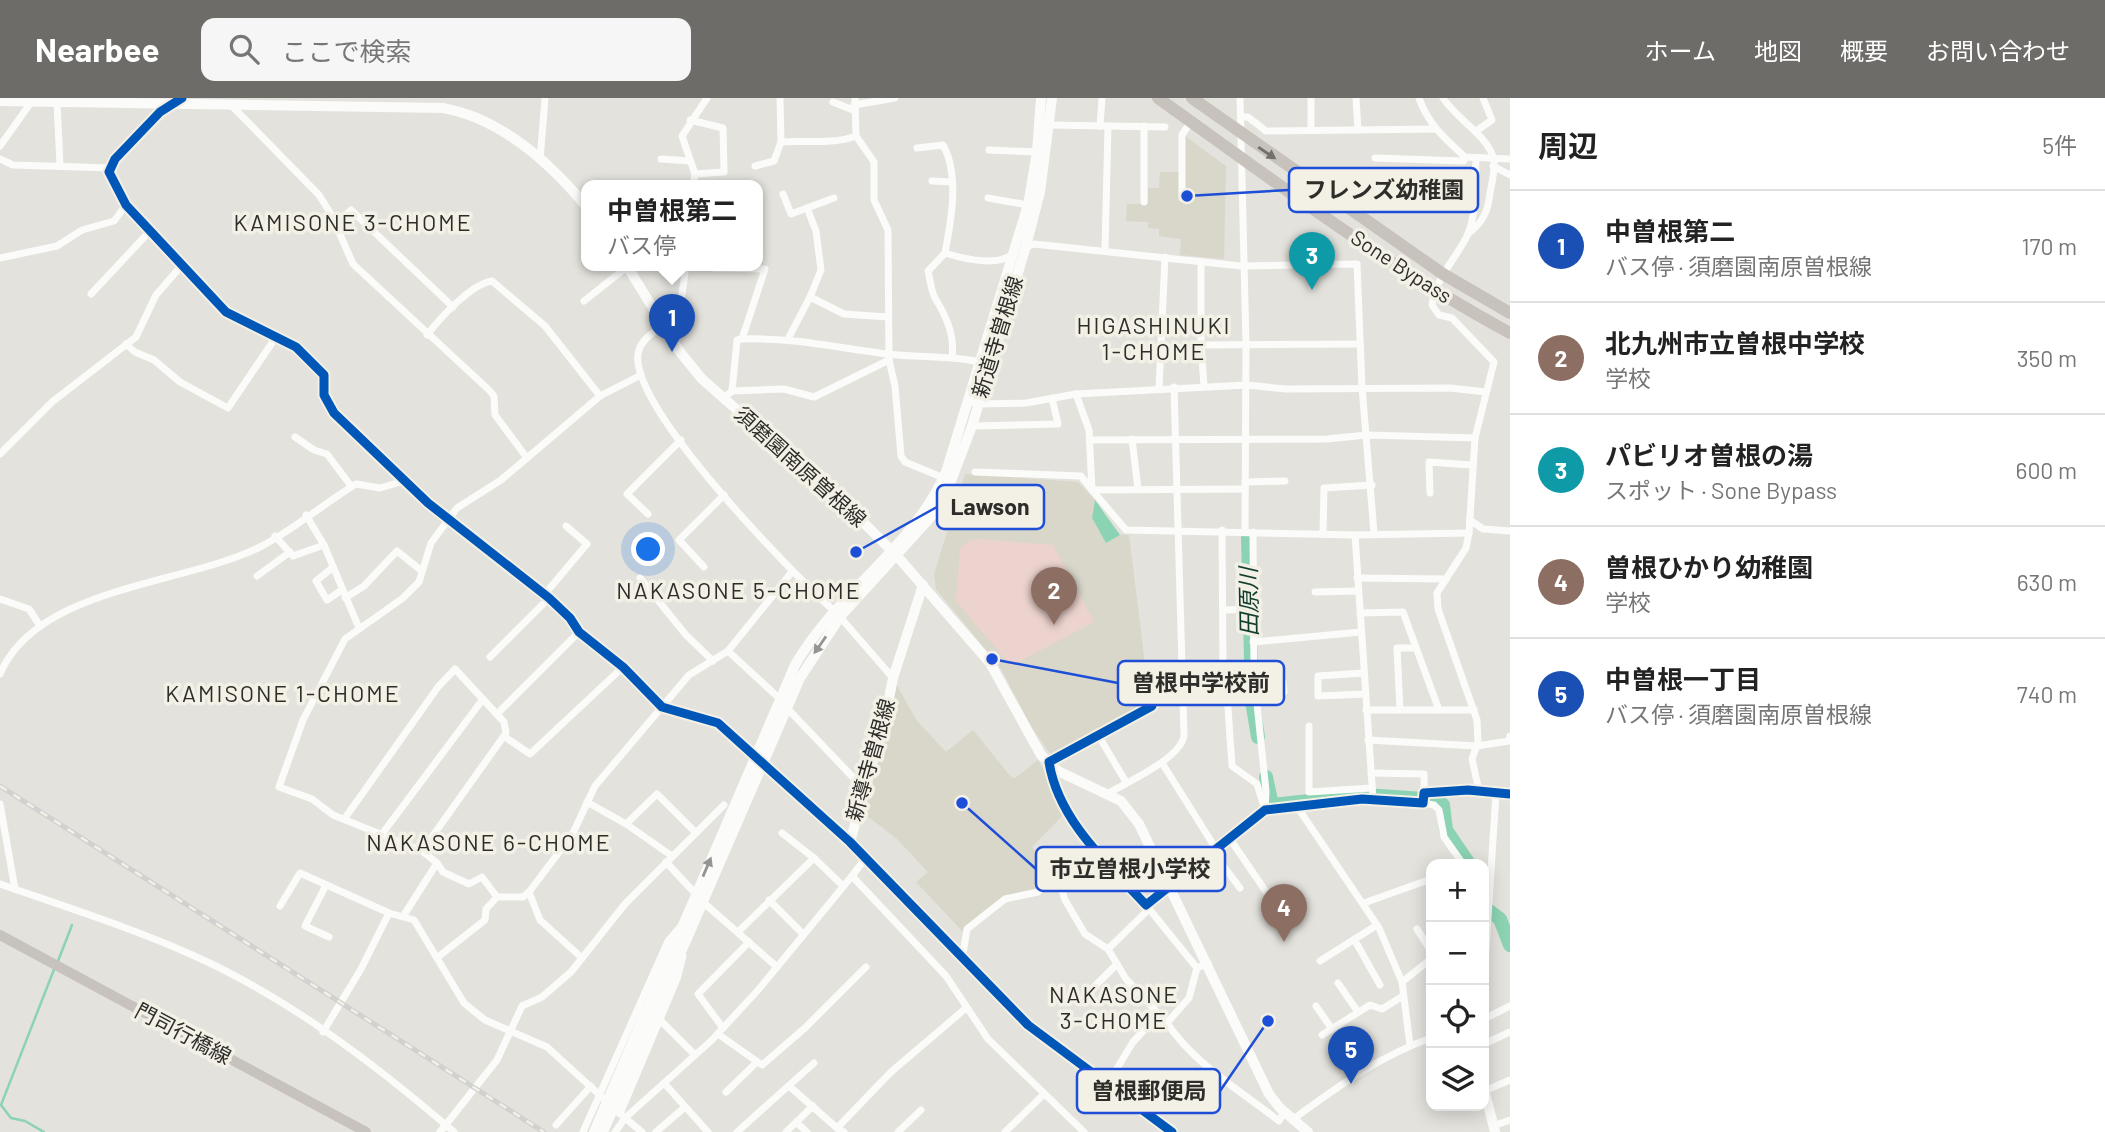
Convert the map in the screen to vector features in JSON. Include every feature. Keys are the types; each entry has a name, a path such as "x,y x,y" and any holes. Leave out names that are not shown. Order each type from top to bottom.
{"highway":[{"name":"Sone Bypass","path":"1158,98 1434,291 1510,333"},
{"name":"Sone Bypass","path":"1192,98 1242,136 1443,274 1510,313"}],"main road":[{"name":"新道寺曽根線","path":"985,363 1028,205 1037,152 1041,98"},
{"name":"新道寺曽根線","path":"894,553 924,512 944,478 972,402 1026,246 1040,192 1052,98"},
{"path":"0,101 180,100 231,105 443,108 465,112 504,132 540,160 581,201"},
{"name":"須磨園南原曽根線","path":"630,271 687,361 728,395 856,515 923,585 990,663 1041,755 1058,771 1121,801 1139,824 1269,1094 1288,1116 1308,1132"},
{"name":"新道寺曽根線","path":"894,553 931,517 951,481 972,426 972,402"},
{"path":"594,1132 617,1089 704,902 783,703 837,614 894,553"},
{"path":"893,678 923,585"},
{"name":"新導寺曽根線","path":"850,842 886,714 893,678"},
{"path":"603,1132 617,1089 681,926 760,761"},
{"name":"門司行橋線","path":"0,934 366,1132"},
{"path":"1489,1110 1494,1129"}],"street":[{"path":"540,160 545,98"},
{"path":"694,180 695,174 682,136 690,120 707,98"},
{"path":"755,166 774,161 781,142 780,98"},
{"path":"833,102 854,104 895,98"},
{"path":"1102,98 1105,250"},
{"path":"1240,98 1241,266 1246,344 1245,486 1253,609 1254,679 1266,791 1265,810"},
{"path":"1311,98 1311,130"},
{"path":"1356,98 1357,130"},
{"path":"1419,98 1434,128 1465,157 1494,162 1510,159"},
{"path":"1443,98 1463,123 1476,131 1494,162 1510,175"},
{"path":"1476,131 1492,120 1483,98"},
{"path":"0,146 31,100"},
{"path":"180,100 160,111 115,159 109,172 126,205 226,312 296,347 324,375 324,395 334,413 404,481 570,618 579,632 623,667 662,707 718,723 850,842 1028,1025 1169,1131"},
{"path":"57,102 60,166"},
{"path":"854,104 856,136 874,162 874,200 888,230 889,357 895,386 901,456 905,462 944,478"},
{"path":"231,105 319,195 353,264 489,390 494,396 495,415 527,458"},
{"path":"1242,117 1248,117 1266,131 1434,128"},
{"path":"690,120 723,128 724,172 695,174"},
{"path":"1182,198 1182,135 1191,121"},
{"path":"1049,125 1165,127"},
{"path":"1144,127 1144,202"},
{"path":"781,142 821,140 830,144 856,136"},
{"path":"917,148 943,145 949,156 952,218 945,253 928,271 954,345 952,357"},
{"path":"989,150 1037,152"},
{"path":"1375,158 1464,161 1465,157"},
{"path":"1468,234 1474,206 1476,158"},
{"path":"0,159 13,165 111,168"},
{"path":"661,159 690,162"},
{"path":"1479,791 1472,759 1477,746 1474,710 1438,609 1437,593 1466,548 1475,438 1492,359 1452,318 1439,315 1434,310 1434,291 1468,234 1483,222 1489,206 1494,162"},
{"path":"932,181 951,182"},
{"path":"783,194 791,214 834,198"},
{"path":"988,198 1028,205"},
{"path":"0,258 57,246 82,229 114,221 126,205"},
{"path":"788,339 821,270 816,231 807,208"},
{"path":"335,225 351,210 453,307"},
{"path":"91,294 150,231"},
{"path":"945,253 969,260 1007,259 1026,246 1105,250 1241,266 1357,264 1362,387 1374,533"},
{"path":"1159,389 1165,257"},
{"path":"1201,262 1204,386"},
{"path":"0,454 52,402 136,337 156,295 182,265"},
{"path":"742,339 763,269"},
{"path":"584,301 622,271"},
{"path":"685,271 679,315 645,339 639,348 637,358 641,375 681,440 724,495 791,573 837,614 893,678"},
{"path":"427,335 453,307 483,282 492,281 545,326 600,397"},
{"path":"810,297 844,314 888,317"},
{"path":"126,344 135,352 154,360 180,382 228,408 276,337"},
{"path":"889,357 814,397 784,389 728,395 737,340 742,339 788,339 889,357 952,357 985,363"},
{"path":"1201,345 1360,344"},
{"path":"497,897 482,877 469,884 443,872 437,863 422,851 333,815 312,799 279,787 319,685 345,639 403,598 419,582 431,543 457,508 501,480 600,397 641,375"},
{"path":"972,402 1204,386 1286,389 1450,388 1486,392"},
{"path":"1108,793 1162,763 1183,742 1174,387"},
{"path":"1076,394 1090,430 1092,490"},
{"path":"972,426 1058,424 1052,398"},
{"path":"1090,440 1367,435 1475,438"},
{"path":"295,436 314,450 327,453 351,486"},
{"path":"1132,439 1138,489"},
{"path":"648,514 627,494 681,440"},
{"path":"1430,492 1429,462 1472,465"},
{"path":"975,472 1081,476 1126,530 1355,535 1469,533"},
{"path":"0,674 19,645 40,626 103,594 196,571 258,548 356,484 380,488 404,481"},
{"path":"1092,490 1245,486 1285,481"},
{"path":"1323,534 1324,488 1372,485"},
{"path":"704,567 679,540 724,495"},
{"path":"306,516 324,545 359,628"},
{"path":"1470,520 1483,529 1510,531"},
{"path":"490,657 546,597 587,544 566,526"},
{"path":"1222,530 1224,673 1232,766 1257,784 1265,810"},
{"path":"1355,535 1373,799"},
{"path":"275,536 293,555 324,545"},
{"path":"345,598 364,586 397,551 422,571"},
{"path":"257,576 290,552"},
{"path":"332,568 316,581 327,600 342,590"},
{"path":"438,957 485,920 486,909 497,897 523,897 529,892 572,835 595,786 689,675 728,651 791,573"},
{"path":"640,578 686,635 713,661"},
{"path":"1357,578 1446,579"},
{"path":"1315,592 1358,591"},
{"path":"0,599 29,609 40,626"},
{"path":"1223,610 1253,609"},
{"path":"1360,613 1404,612 1414,648 1439,710"},
{"path":"497,714 579,632"},
{"path":"1253,642 1361,632"},
{"path":"1400,710 1397,648 1414,648"},
{"path":"728,651 783,703 864,789"},
{"path":"505,737 530,754 623,667"},
{"path":"345,818 438,687 455,669 504,722 505,737 422,851"},
{"path":"1196,968 1147,907 1092,847 1066,808 1051,778 1049,762 1152,706 1152,673 1224,673 1283,682 1284,692"},
{"path":"1364,673 1318,676 1318,696 1365,694"},
{"path":"382,834 483,699"},
{"path":"1366,710 1474,710"},
{"path":"1309,726 1311,806"},
{"path":"1098,735 1126,782"},
{"path":"1368,740 1477,746 1508,741 1510,736"},
{"path":"1162,763 1214,851 1240,888"},
{"path":"1371,773 1424,774 1423,803"},
{"path":"1309,792 1372,788"},
{"path":"1424,793 1479,791 1510,794"},
{"path":"1489,880 1496,793"},
{"path":"626,824 657,794 696,832"},
{"path":"1108,949 1168,886 1265,810 1373,799 1434,805 1439,810 1444,836 1459,859"},
{"path":"587,802 626,824 669,859 704,902 777,967"},
{"path":"0,804 16,889"},
{"path":"440,1132 496,1060 522,1006 547,993 582,958 625,904 724,805"},
{"path":"1298,808 1377,925 1402,982 1410,1045"},
{"path":"782,832 843,886"},
{"path":"1230,839 1286,920"},
{"path":"962,960 967,929 1005,899 1038,892 1056,871 1092,847"},
{"path":"738,932 814,858"},
{"path":"623,1116 721,1031 865,859"},
{"path":"404,915 437,863"},
{"path":"1056,871 1065,900 1085,934 1108,949 1126,979 1167,1023 1183,1046 1201,1063 1279,1121 1352,1077 1410,1045 1426,1040"},
{"path":"280,906 300,873 389,913 404,915 414,920 464,1003 485,1020 547,1047 642,1132"},
{"path":"852,876 938,967 988,1039 1084,1132"},
{"path":"1364,903 1426,881"},
{"path":"0,884 190,953 266,993 323,1032 454,1132"},
{"path":"326,885 304,926 329,937"},
{"path":"529,892 540,920 582,958"},
{"path":"769,900 803,934"},
{"path":"323,1032 389,913"},
{"path":"1320,961 1377,925"},
{"path":"583,1132 602,1095 667,941 681,926"},
{"path":"1417,929 1426,943"},
{"path":"615,1132 677,979 689,935"},
{"path":"1354,939 1380,985"},
{"path":"749,942 698,994 721,1031 762,1065 806,1027 866,967"},
{"path":"1196,968 1208,963"},
{"path":"1402,982 1426,963"},
{"path":"1087,995 1117,964"},
{"path":"1167,1023 1189,998 1196,968"},
{"path":"1338,983 1358,1012"},
{"path":"1322,1035 1370,1004 1382,1009 1403,996"},
{"path":"1316,1006 1332,1029"},
{"path":"1489,1016 1510,1006"},
{"path":"789,1086 840,1130 891,1072 966,1008"},
{"path":"1108,1083 1133,1042 1159,1014"},
{"path":"659,1019 695,1055"},
{"path":"1489,1042 1510,1032"},
{"path":"726,1092 757,1062"},
{"path":"737,1132 814,1063"},
{"path":"1489,1088 1510,1080"},
{"path":"664,1083 708,1132"},
{"path":"556,1125 591,1086"},
{"path":"1004,1132 1043,1095"},
{"path":"786,1132 813,1106"},
{"path":"656,1132 685,1107"},
{"path":"898,1132 921,1110"},
{"path":"1494,1129 1510,1120"},
{"path":"796,1122 807,1132"}],"shaded area":[{"path":"1185,136 1226,166 1224,259 1180,255 1181,239 1159,236 1159,229 1148,228 1148,222 1126,221 1127,204 1148,204 1148,188 1159,188 1160,172 1185,172"},
{"path":"965,474 1078,482 1095,500 1092,518 1106,543 1120,535 1129,535 1150,705 1054,759 1032,728 1000,667 936,589 934,574"},
{"path":"1095,500 1120,535 1106,543 1092,518"},
{"path":"980,539 1053,545 1094,622 1011,666 956,601 960,548 969,541"},
{"path":"896,684 917,721 946,752 973,730 1011,777 1015,778 1038,760 1066,812 1032,847 1054,869 1037,889 997,901 964,933 916,882 928,872 897,839 861,811"}],"waterway":[{"name":"田原川","path":"1248,537 1252,701 1258,737"},
{"name":"田原川","path":"1266,777 1272,805 1366,795 1437,800 1443,805 1446,830 1466,859"},
{"name":"田原川","path":"1489,911 1500,919 1510,945"},
{"path":"58,961 72,925"},
{"path":"44,1132 25,1121 11,1118 1,1105 55,967"}],"railway":[{"path":"0,786 544,1132"}],"cycle path":[{"path":"182,98 160,112 115,159 109,172 126,205 226,312 296,347 324,375 324,395 334,413 428,503 549,598 570,618 579,632 623,667 662,707 718,723 850,842 1028,1025 1172,1132"},
{"path":"1254,675 1152,673 1152,706 1049,762 1054,783 1074,822 1101,857 1146,905 1265,810 1362,799 1423,803 1424,793 1468,790 1510,794"}],"place":[{"name":"フレンズ幼稚園","path":"1187,196"},
{"name":"パビリオ曽根の湯","path":"1312,290"},
{"name":"中曽根第二","path":"672,352"},
{"name":"Lawson","path":"856,552"},
{"name":"北九州市立曽根中学校","path":"1054,625"},
{"name":"曽根中学校前","path":"992,659"},
{"name":"市立曽根小学校","path":"962,803"},
{"name":"曽根ひかり幼稚園","path":"1284,942"},
{"name":"曽根郵便局","path":"1268,1021"},
{"name":"中曽根一丁目","path":"1351,1084"}],"district":[{"name":"KAMISONE 3-CHOME","path":"353,223"},
{"name":"HIGASHINUKI 1-CHOME","path":"1154,339"},
{"name":"NAKASONE 5-CHOME","path":"739,591"},
{"name":"KAMISONE 1-CHOME","path":"283,694"},
{"name":"NAKASONE 6-CHOME","path":"489,843"},
{"name":"NAKASONE 3-CHOME","path":"1114,1008"}]}
